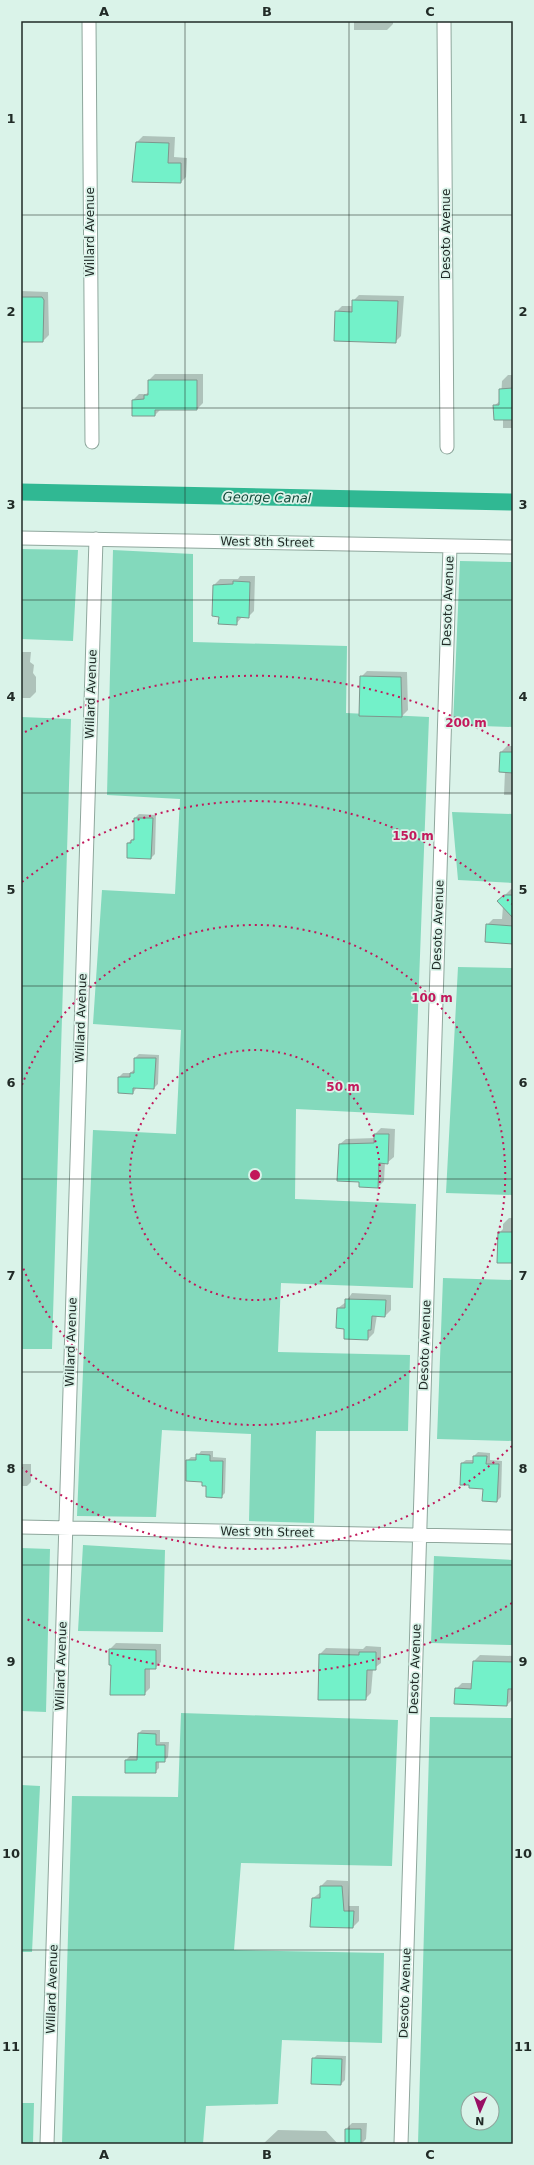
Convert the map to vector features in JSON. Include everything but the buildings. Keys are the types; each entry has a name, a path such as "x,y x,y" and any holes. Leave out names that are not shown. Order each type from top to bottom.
{"street":[{"name":"Willard Avenue","path":"89,21 92,442"},
{"name":"Desoto Avenue","path":"444,21 447,447"},
{"name":"West 8th Street","path":"21,538 513,547"},
{"name":"Willard Avenue","path":"47,2144 96,539"},
{"name":"Desoto Avenue","path":"401,2144 450,546"},
{"name":"West 9th Street","path":"21,1527 513,1537"}],"green space":[{"path":"21,549 78,550 73,641 21,639"},
{"path":"113,550 193,554 193,642 347,646 346,713 429,717 414,1115 296,1109 295,1199 416,1204 413,1288 281,1283 278,1352 410,1355 408,1431 316,1431 314,1523 249,1521 251,1434 162,1430 156,1517 77,1516 93,1130 176,1134 181,1030 93,1024 102,890 175,894 180,799 107,795"},
{"path":"460,561 513,562 513,727 453,725"},
{"path":"21,717 71,719 52,1349 21,1349"},
{"path":"452,812 513,814 513,883 458,880"},
{"path":"458,967 513,968 513,1195 446,1193"},
{"path":"443,1278 513,1280 513,1441 437,1439"},
{"path":"83,1545 165,1550 163,1632 78,1631"},
{"path":"21,1548 50,1549 46,1712 21,1711"},
{"path":"434,1556 513,1560 513,1645 431,1643"},
{"path":"181,1713 398,1720 392,1866 241,1863 234,1950 384,1953 382,2043 282,2040 278,2104 206,2106 203,2144 62,2144 72,1796 178,1797"},
{"path":"430,1717 513,1718 513,2144 418,2144"},
{"path":"21,1785 40,1786 32,1952 21,1952"},
{"path":"21,2103 34,2103 33,2144 21,2144"}],"waterway":[{"name":"George Canal","path":"21,492 513,502"}]}
